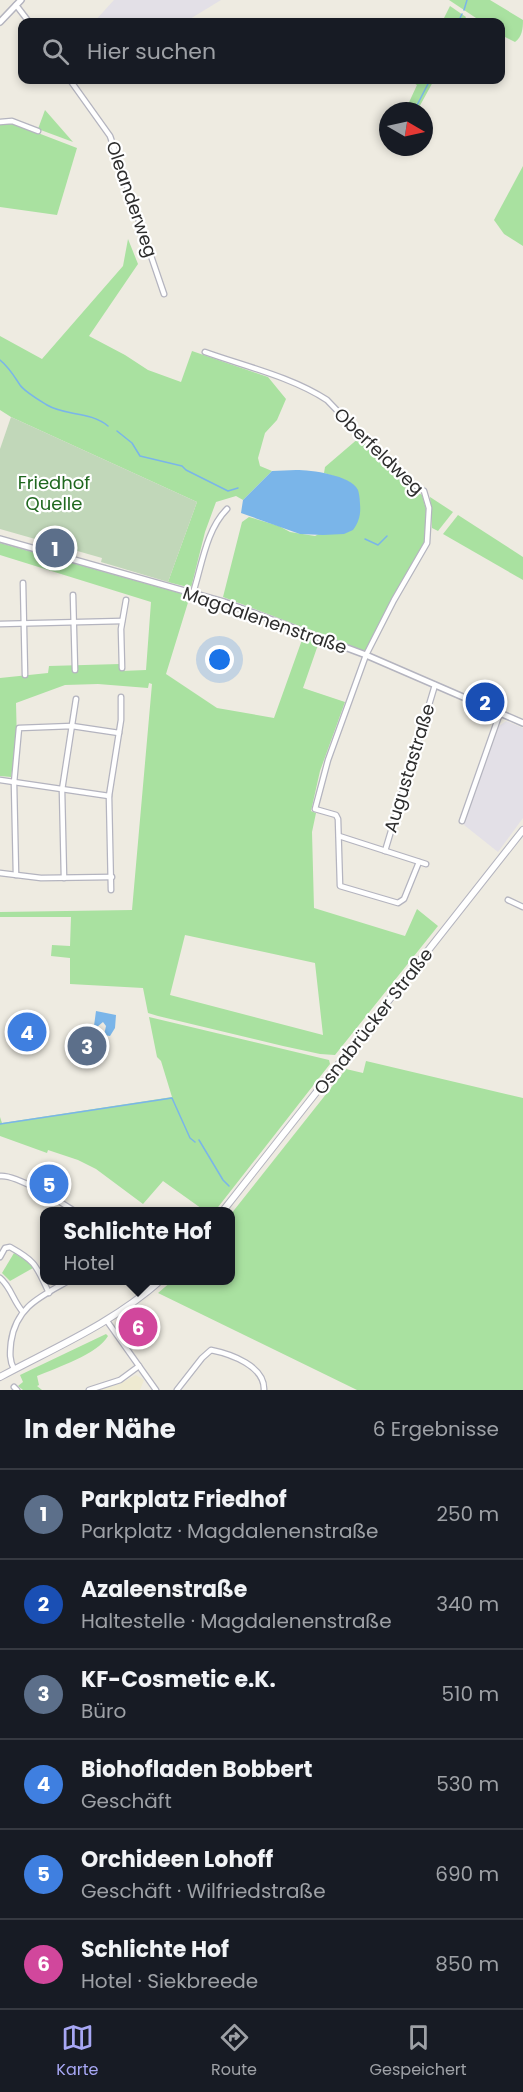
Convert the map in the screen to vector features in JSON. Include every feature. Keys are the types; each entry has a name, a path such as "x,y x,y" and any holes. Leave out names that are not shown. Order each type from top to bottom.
{"main road":[{"name":"Osnabrücker Straße","path":"226,1207 523,830"},
{"path":"0,1377 107,1321 130,1307 156,1285"}],"street":[{"path":"0,22 21,0"},
{"path":"16,6 26,18"},
{"name":"Oleanderweg","path":"73,84 110,136 164,294"},
{"path":"0,122 12,121 38,131"},
{"name":"Oberfeldweg","path":"205,352 298,384 316,393 327,400 398,474 424,491 429,508 427,543 394,600 366,656"},
{"path":"193,593 209,539 216,523 227,509"},
{"name":"Magdalenenstraße","path":"0,538 224,602 366,656 523,723"},
{"path":"23,583 25,675"},
{"path":"73,595 75,670"},
{"path":"122,668 122,621 126,600"},
{"path":"0,624 122,621"},
{"path":"366,656 328,760 315,809 336,816 339,836 340,886 398,903 404,898 419,862"},
{"name":"Augustastraße","path":"385,851 435,685"},
{"path":"111,890 109,796 119,733 121,697"},
{"path":"64,878 62,790 76,699"},
{"path":"462,822 500,713"},
{"path":"16,875 14,783 20,728 72,726 119,733"},
{"path":"0,780 109,796"},
{"name":"Augustastraße","path":"339,836 426,864"},
{"path":"0,873 41,878 112,877"},
{"path":"508,900 523,907"},
{"path":"0,1176 7,1175 29,1185 67,1207"},
{"path":"0,1257 5,1248 10,1247 29,1257 40,1275"},
{"path":"0,1278 8,1286 23,1312"},
{"path":"45,1285 49,1293"},
{"path":"14,1369 10,1359 14,1327 23,1312 63,1285"},
{"path":"107,1321 156,1390"},
{"path":"177,1390 211,1350 231,1356 251,1367 263,1379 264,1390"},
{"path":"89,1390 120,1380 139,1366"}],"shaded area":[{"path":"114,0 221,0 192,18 98,18"},
{"path":"506,721 523,728 523,818 498,852 464,825 499,726"},
{"path":"136,1375 144,1380 140,1390 99,1390 119,1384"}],"green space":[{"path":"449,0 490,0 523,20 521,35 515,42 505,37 505,18 476,18"},
{"path":"450,6 466,17 465,18 444,18"},
{"path":"415,84 432,84 422,102 409,102 417,85"},
{"path":"45,110 73,142 38,129"},
{"path":"12,123 77,148 57,215 0,207 0,124"},
{"path":"523,166 523,246 504,234 494,220"},
{"path":"128,239 138,264 89,336 148,370 181,382 192,351 268,377 286,399 277,420 265,433 258,458 260,466 272,471 243,500 236,496 216,502 205,532 191,588 168,582 197,502 0,410 0,336 42,359 123,266"},
{"name":"Friedhof Quelle","path":"11,417 197,502 168,582 101,562 102,558 0,529 0,449"},
{"path":"360,437 393,469 391,474 422,495 426,509 425,543 365,651 223,597 242,522 249,517 279,526 290,532 315,536 360,513 360,502 352,484 324,473 325,467"},
{"path":"430,497 453,512 438,531 432,528"},
{"path":"458,515 523,557 523,580 443,534"},
{"path":"0,543 190,596 166,674 217,708 274,718 303,637 319,642 303,688 345,702 320,771 311,811 316,813 312,832 314,908 405,936 417,909 438,926 335,1055 283,1046 148,1013 143,988 70,984 70,958 51,956 52,945 70,946 71,917 0,917 0,912 132,910 152,684 149,683 148,688 98,684 65,685 16,703 17,743 11,777 0,776 0,678 48,673 49,666 120,664 121,671 146,670 151,602 0,555","holes":["185,935 315,963 323,1035 170,995"]},
{"path":"149,1017 329,1060 330,1064 218,1207 199,1207 163,1181 143,1204 96,1169 78,1160 48,1150 47,1153 0,1136 0,1117 2,1123 172,1097 161,1061 157,1057"},
{"path":"366,1061 523,1098 523,1390 357,1390 158,1293 167,1285 235,1285 235,1209 346,1069 363,1073"},
{"path":"14,1253 31,1264 33,1268 10,1281 2,1273"},
{"path":"106,1334 108,1336 103,1343 95,1349 65,1365 37,1376 39,1385 37,1386 42,1390 23,1390 18,1386 23,1382 20,1375"}],"water":[{"path":"296,470 330,474 354,485 359,493 360,511 353,530 344,534 300,534 241,513 243,500 272,471"},
{"path":"96,1011 116,1015 115,1028 110,1036 104,1035 106,1026 103,1022 97,1027 94,1026"}],"waterway":[{"path":"464,10 467,0"},
{"path":"460,18 462,14"},
{"path":"419,102 428,84"},
{"path":"0,360 22,388 32,396 54,408 93,418 108,426"},
{"path":"117,431 132,443 140,456 182,466 228,491 238,488"},
{"path":"365,539 378,545 387,536"},
{"path":"0,1124 172,1098 190,1138 195,1142"},
{"path":"199,1140 229,1186"}],"place":[{"name":"Parkplatz Friedhof","path":"55,548"},
{"name":"Azaleenstraße","path":"485,702"},
{"name":"Biohofladen Bobbert","path":"27,1032"},
{"name":"KF-Cosmetic e.K.","path":"87,1046"},
{"name":"Orchideen Lohoff","path":"49,1184"},
{"name":"Schlichte Hof","path":"138,1327"}]}
